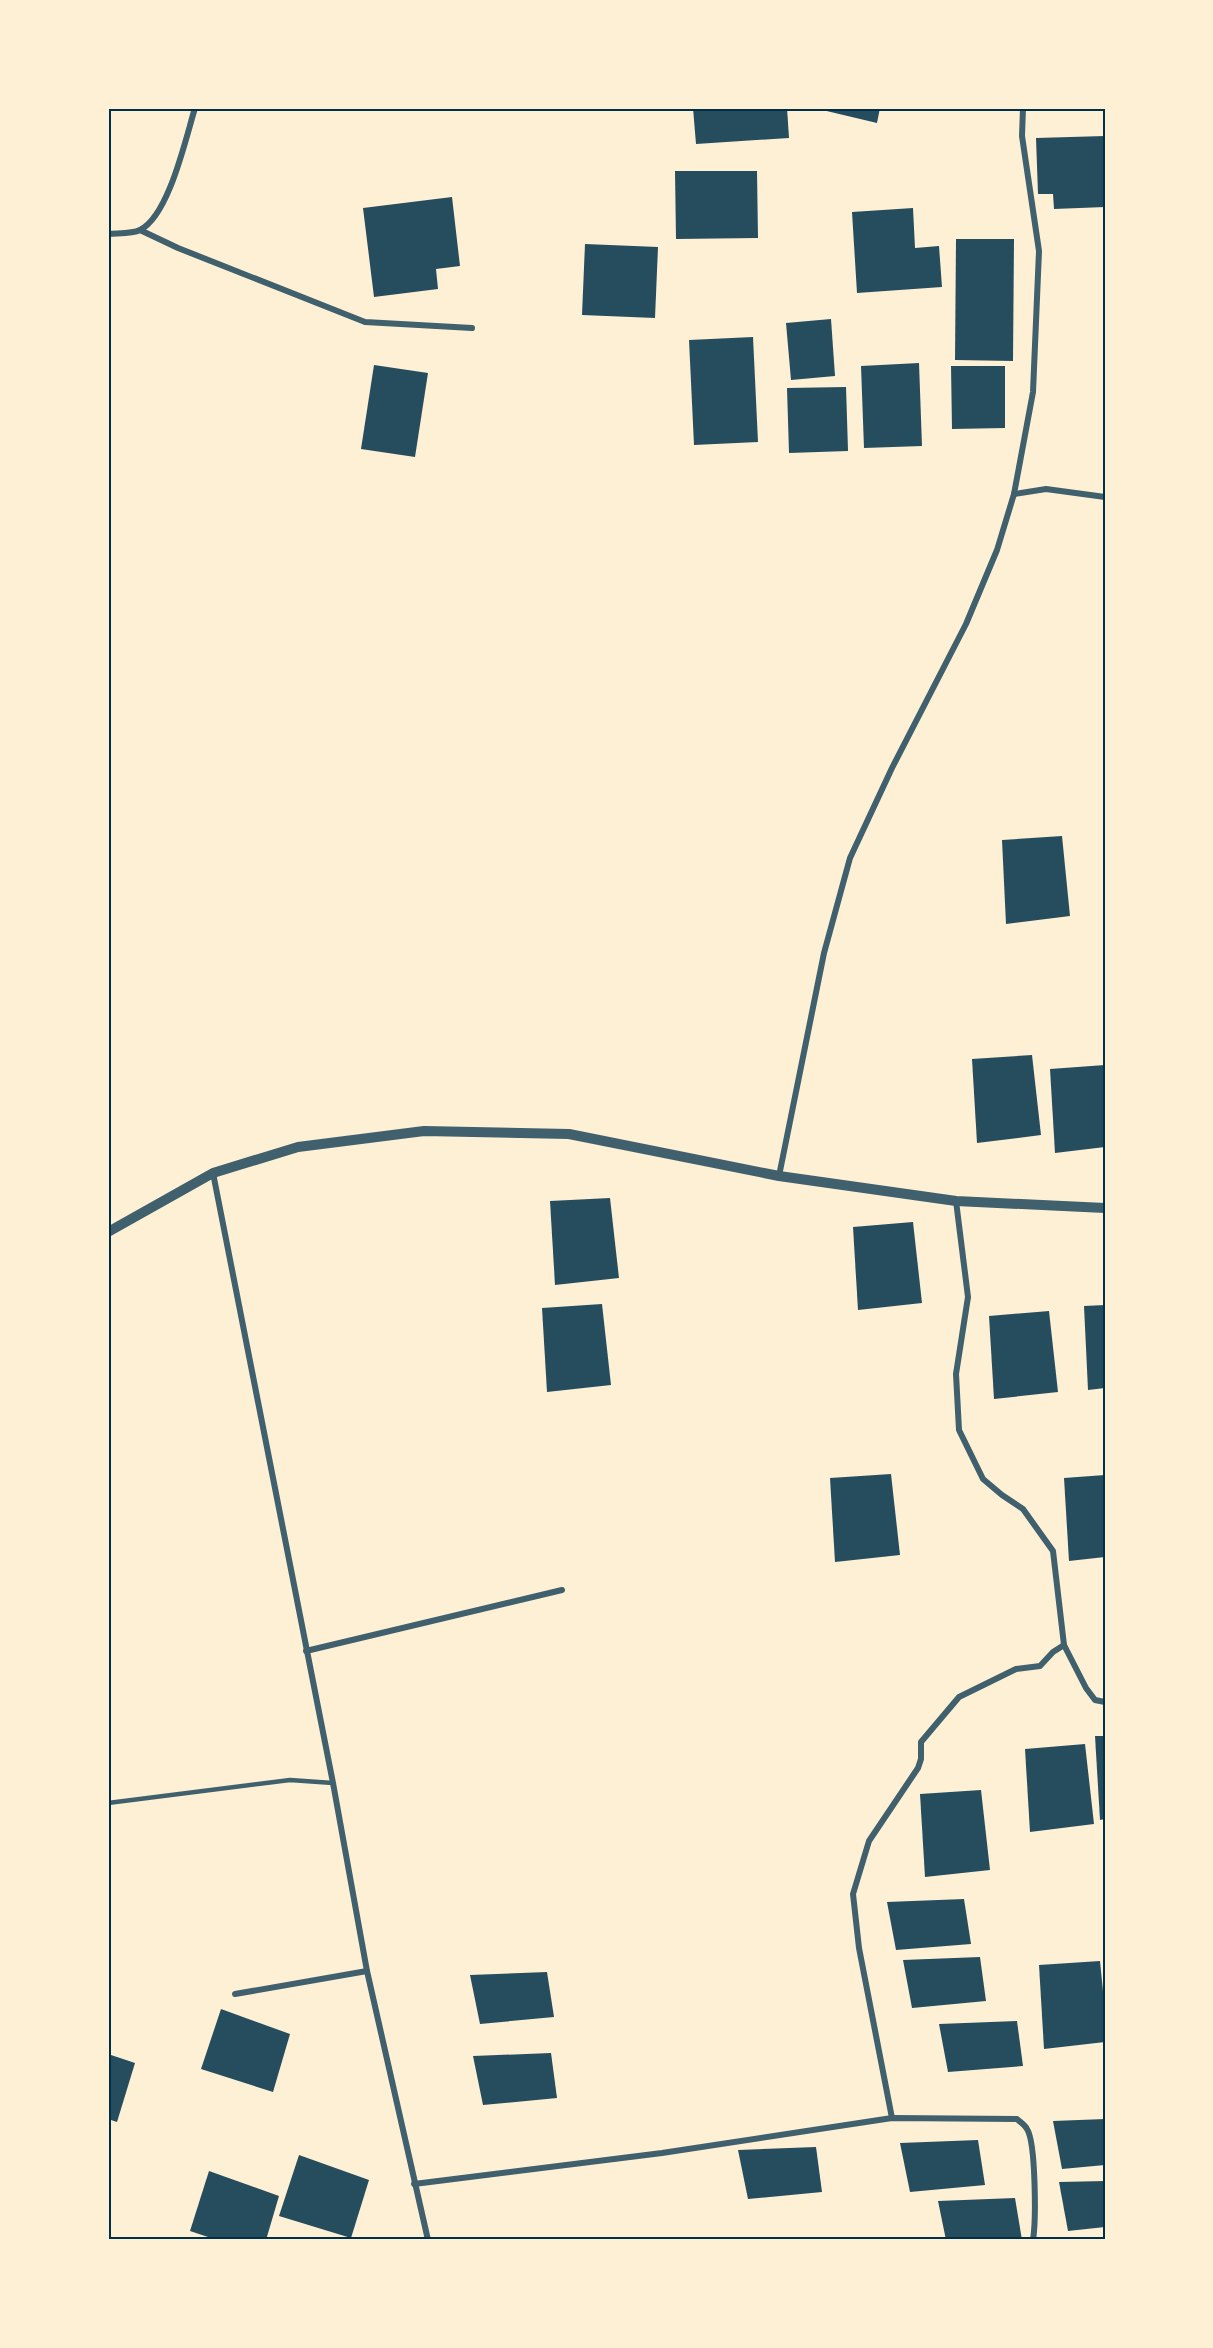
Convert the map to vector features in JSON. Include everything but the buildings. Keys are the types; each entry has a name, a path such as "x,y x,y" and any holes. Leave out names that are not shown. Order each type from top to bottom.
{"street":[{"path":"108,234 140,230 154,220 172,183 195,108"},
{"path":"778,1176 824,953 850,858 892,768 966,624 997,550 1014,494 1033,392 1039,252 1023,136 1023,108"},
{"path":"140,230 178,248 365,322 472,328"},
{"path":"1014,494 1046,489 1105,497"},
{"path":"108,1232 213,1173 298,1147 424,1131 569,1134 778,1176 956,1201 1105,1208"},
{"path":"213,1173 333,1783 367,1971 428,2240"},
{"path":"956,1201 968,1297 956,1374 959,1430 983,1479 1023,1509 1053,1551 1064,1645 1086,1688 1095,1700 1105,1702"},
{"path":"306,1651 562,1590"},
{"path":"892,2118 859,1948 853,1894 869,1841 918,1768 921,1759 921,1742 959,1697 1016,1669 1040,1666 1053,1652 1064,1645"},
{"path":"235,1994 367,1971"},
{"path":"414,2184 662,2153 892,2118 1017,2119 1028,2130 1033,2160 1035,2228 1033,2240"}],"lane":[{"path":"108,1803 290,1780 333,1783"}]}
